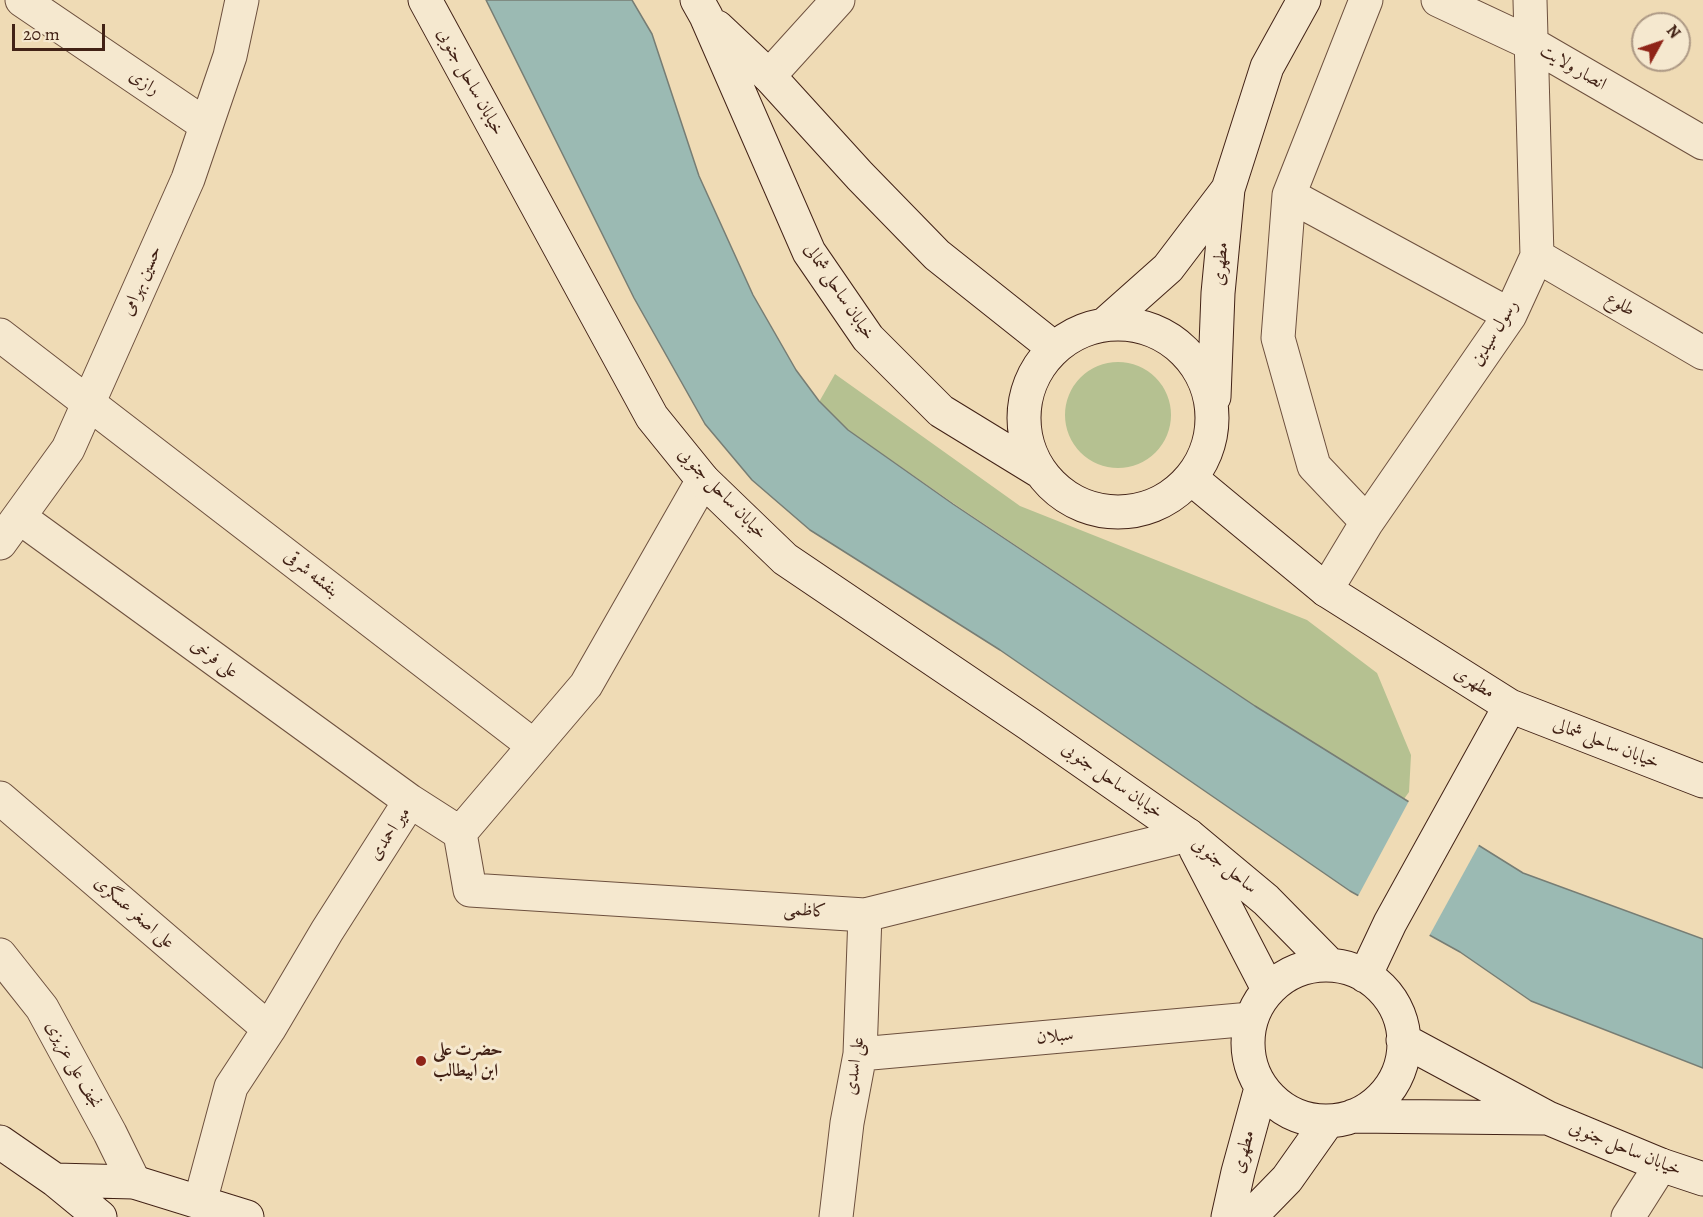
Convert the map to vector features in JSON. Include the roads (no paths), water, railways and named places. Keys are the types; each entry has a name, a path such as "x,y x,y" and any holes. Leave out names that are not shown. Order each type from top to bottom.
{"street":[{"name":"رازی","path":"22,0 206,125"},
{"name":"حسین بهرامی","path":"0,543 68,449 188,179 230,56 242,0"},
{"name":"خیابان ساحل جنوبی","path":"425,0 652,417 703,480 785,559 1039,730 1188,835"},
{"path":"769,76 838,0"},
{"name":"مطهری","path":"1213,411 1218,293 1228,189 1267,67 1304,0"},
{"path":"1366,0 1289,195 1278,338 1314,466 1366,522"},
{"name":"انصار ولایت","path":"1438,0 1532,44 1703,143"},
{"name":"رسول سیدین","path":"1326,590 1366,522 1510,315 1537,256 1530,0"},
{"name":"خیابان ساحلی شمالی","path":"702,8 769,76 860,177 937,255 1054,348"},
{"name":"خیابان ساحلی شمالی","path":"702,8 809,252 868,338 941,411 1039,471"},
{"name":"مطهری","path":"1105,324 1168,268 1228,189"},
{"path":"1289,195 1510,315"},
{"name":"طلوع","path":"1537,256 1703,353"},
{"path":"1105,324 1136,325 1165,335 1189,355 1206,381 1213,411 1208,452 1192,479 1170,499 1141,511 1111,513 1081,506 1057,491 1039,471 1028,447 1023,420 1027,393 1037,369 1054,348 1076,333 1105,324"},
{"name":"بنفشه شرقی","path":"0,334 534,746"},
{"name":"مطهری","path":"1192,479 1326,590 1510,706 1390,923 1365,976"},
{"path":"460,833 586,685 703,480"},
{"name":"علی فرخی","path":"19,517 410,801"},
{"name":"خیابان ساحلی شمالی","path":"1510,706 1703,781"},
{"name":"علی اصغر عسگری","path":"0,798 269,1029"},
{"name":"میر احمدی","path":"200,1202 231,1088 410,801 460,833"},
{"name":"کاظمی","path":"460,833 470,890 865,915 1188,835"},
{"name":"ساحل جنوبی","path":"1188,835 1266,900 1330,965"},
{"name":"ساحل جنوبی","path":"1188,835 1268,989"},
{"name":"علی اسدی","path":"836,1217 847,1123 860,1054 865,915"},
{"name":"نجف علی عزیزی","path":"0,955 42,1008 134,1182"},
{"path":"1250,1217 1340,1119 1370,1107 1385,1094 1396,1078 1402,1059 1401,1024 1394,1005 1382,989 1365,976 1346,968 1330,965 1308,966 1286,975 1268,989 1251,1019 1248,1054 1261,1088 1274,1102 1290,1113 1309,1119 1340,1119 1548,1118"},
{"name":"سبلان","path":"860,1054 1251,1019"},
{"path":"1403,1040 1548,1118"},
{"name":"مطهری","path":"1228,1217 1261,1088"},
{"name":"خیابان ساحل جنوبی","path":"1548,1118 1661,1165 1703,1179"},
{"path":"0,1142 55,1180 100,1217"},
{"path":"1628,1217 1661,1165"},
{"path":"55,1180 134,1182 247,1217"}],"water":[{"path":"486,0 632,0 652,34 699,176 753,295 796,370 819,401 848,430 953,504 1255,706 1523,873 1703,939 1703,1068 1531,1001 1460,952 1350,891 1000,650 810,530 752,480 705,424 634,298"}],"place":[{"name":"حضرت علی ابن ابیطالب","path":"421,1061"}]}
